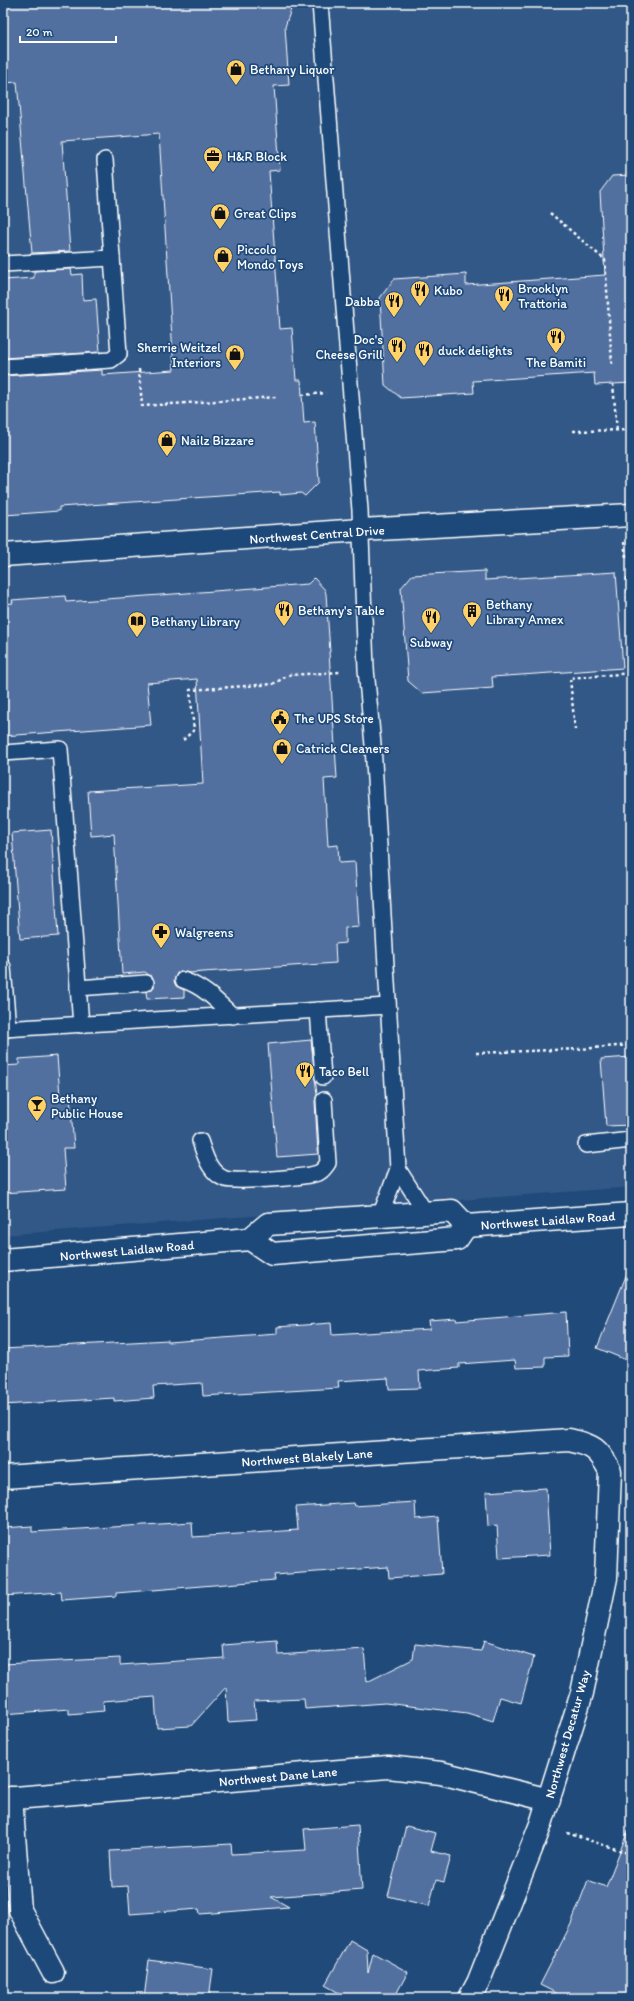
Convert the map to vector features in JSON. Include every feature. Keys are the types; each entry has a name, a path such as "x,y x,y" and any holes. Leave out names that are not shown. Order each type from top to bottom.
{"street":[{"name":"Northwest Central Drive","path":"3,555 361,530 631,515"},
{"name":"Northwest Laidlaw Road","path":"3,1260 250,1240 268,1224 452,1211 466,1226"},
{"name":"Northwest Laidlaw Road","path":"466,1226 631,1214"},
{"name":"Northwest Laidlaw Road","path":"250,1240 272,1254 457,1239 466,1226"},
{"name":"Northwest Blakely Lane","path":"3,1477 570,1440 590,1444 604,1459"},
{"name":"Northwest Decatur Way","path":"470,1998 478,1983 541,1824 582,1693 606,1578 610,1471 604,1459"},
{"name":"Northwest Dane Lane","path":"7,1799 388,1767 441,1773 549,1800"},
{"path":"7,1799 20,1910 53,1972"}],"lane":[{"path":"320,3 361,530 366,670 373,745 398,1168 380,1216"},
{"path":"3,367 111,360 119,354 105,160"},
{"path":"3,264 112,258"},
{"path":"3,753 60,749 81,1025"},
{"path":"3,967 5,1029 388,1006"},
{"path":"183,980 197,985 209,993 232,1016"},
{"path":"78,988 146,983"},
{"path":"318,1010 323,1077"},
{"path":"200,1141 210,1166 214,1171 225,1178 249,1180 309,1175 321,1172 328,1163 324,1100"},
{"path":"586,1145 631,1140"},
{"path":"398,1168 426,1213"}],"path":[{"path":"550,213 605,260 612,364"},
{"path":"119,354 139,369 142,406 276,397"},
{"path":"613,384 617,431"},
{"path":"573,431 631,430"},
{"path":"627,578 631,645"},
{"path":"183,740 194,730 190,690 273,684 289,675 342,672"},
{"path":"575,730 570,678 631,673"},
{"path":"476,1054 631,1045"},
{"path":"541,1824 631,1854"}],"shaded area":[{"path":"3,3 631,3 631,1187 3,1235"}],"building":[{"path":"3,3 293,3 285,27 289,85 274,86 280,170 269,171 280,329 292,328 296,380 301,380 304,423 315,422 319,482 305,496 301,493 280,495 280,492 59,507 59,511 5,515 5,508 3,508 3,376 102,370 102,375 174,370 159,134 62,141 70,251 32,253 17,82 3,83"},
{"path":"631,175 631,383 595,385 594,373 473,381 474,393 401,398 385,385 380,298 394,279 466,274 466,285 605,275 600,192 612,176"},
{"path":"71,269 72,275 82,274 83,300 96,299 100,352 3,358 3,280 34,278 34,271"},
{"path":"485,571 485,580 616,572 623,668 492,677 493,688 422,693 408,681 401,588 412,575"},
{"path":"314,578 325,590 326,594 337,778 324,779 328,846 338,845 339,863 355,862 359,927 345,928 345,943 335,944 336,963 189,973 181,971 177,973 174,981 176,986 184,990 184,997 147,999 146,992 154,987 153,978 145,972 122,974 114,834 91,836 88,791 203,784 197,679 147,683 151,725 3,736 3,604 13,603 12,600 65,596 66,602 308,584"},
{"path":"51,830 58,936 20,939 12,833"},
{"name":"Taco Bell","path":"311,1040 317,1095 315,1101 318,1154 277,1157 268,1044"},
{"name":"Bethany Public House","path":"57,1056 60,1096 70,1096 74,1148 63,1148 66,1189 3,1193 3,1066 19,1065 19,1059"},
{"path":"631,1057 631,1125 606,1126 601,1059"},
{"path":"631,1266 631,1362 597,1348"},
{"path":"566,1312 568,1356 545,1357 545,1367 516,1368 515,1360 459,1364 459,1368 419,1371 420,1388 389,1389 388,1378 338,1381 339,1388 203,1396 202,1383 153,1386 154,1398 114,1401 114,1398 3,1405 3,1349 168,1340 168,1342 277,1334 277,1327 331,1323 332,1335 430,1329 429,1321 456,1319 456,1321"},
{"path":"546,1488 550,1555 499,1558 497,1525 488,1526 486,1492"},
{"path":"415,1502 416,1519 438,1517 442,1574 389,1578 388,1567 274,1575 275,1580 116,1593 116,1596 62,1600 61,1592 3,1596 3,1528 32,1526 32,1532 192,1522 193,1537 298,1530 296,1507 353,1503 354,1506"},
{"path":"277,1641 278,1655 364,1649 367,1682 413,1659 415,1644 481,1651 484,1641 534,1657 521,1703 500,1697 493,1721 467,1713 385,1703 305,1709 304,1699 254,1701 256,1720 228,1722 226,1687 191,1726 157,1728 155,1697 103,1701 104,1711 69,1714 69,1709 3,1714 3,1664 120,1658 120,1665 224,1658 223,1645"},
{"path":"358,1825 362,1890 271,1897 289,1907 200,1914 199,1909 130,1914 128,1886 112,1887 110,1851 231,1844 232,1854 306,1850 304,1829"},
{"path":"406,1826 436,1833 431,1851 451,1856 444,1882 436,1880 429,1906 388,1896"},
{"path":"629,1828 631,1828 631,1998 566,1998 540,1985 571,1924 588,1880 606,1887"},
{"path":"350,1940 367,1950 368,1973 373,1953 408,1972 394,1998 348,1998 325,1985"},
{"path":"149,1960 213,1969 209,1998 144,1998"}],"place":[{"name":"Bethany Liquor","path":"236,86"},
{"name":"H&R Block","path":"213,173"},
{"name":"Great Clips","path":"220,230"},
{"name":"Piccolo Mondo Toys","path":"223,273"},
{"name":"Kubo","path":"420,307"},
{"name":"Brooklyn Trattoria","path":"504,312"},
{"name":"Dabba","path":"394,318"},
{"name":"The Bamiti","path":"556,354"},
{"name":"Doc's Cheese Grill","path":"397,363"},
{"name":"duck delights","path":"424,367"},
{"name":"Sherrie Weitzel Interiors","path":"235,371"},
{"name":"Nailz Bizzare","path":"167,457"},
{"name":"Bethany's Table","path":"284,627"},
{"name":"Bethany Library Annex","path":"472,628"},
{"name":"Subway","path":"431,634"},
{"name":"Bethany Library","path":"137,638"},
{"name":"The UPS Store","path":"280,735"},
{"name":"Catrick Cleaners","path":"282,765"},
{"name":"Walgreens","path":"161,949"},
{"name":"Taco Bell","path":"305,1088"},
{"name":"Bethany Public House","path":"37,1122"}]}
